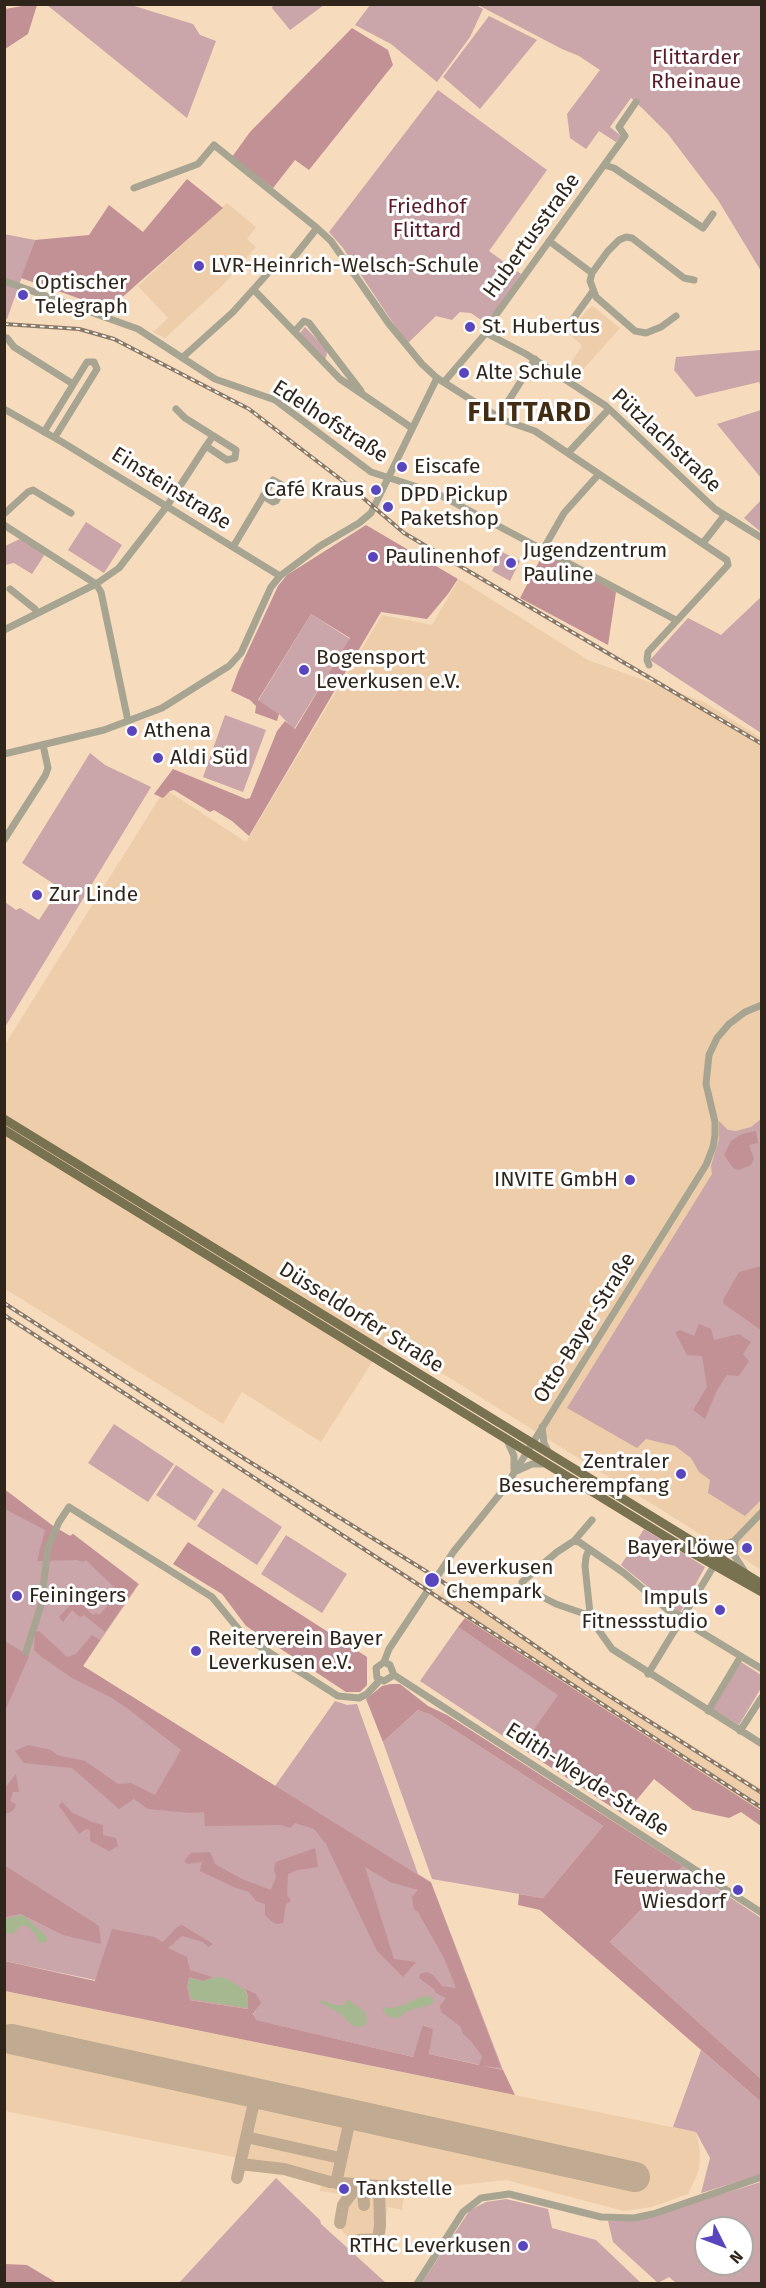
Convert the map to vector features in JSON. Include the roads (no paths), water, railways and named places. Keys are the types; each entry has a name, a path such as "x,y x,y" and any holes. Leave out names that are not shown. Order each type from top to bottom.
{"main road":[{"name":"Düsseldorfer Straße","path":"4,1119 94,1180"},
{"name":"Düsseldorfer Straße","path":"4,1130 94,1180 550,1461 698,1546 717,1562"},
{"name":"Düsseldorfer Straße","path":"298,1305 507,1440 529,1448"},
{"name":"Düsseldorfer Straße","path":"550,1461 613,1503 717,1562"},
{"path":"717,1562 762,1584"},
{"path":"717,1562 762,1592"}],"street":[{"name":"Hubertusstraße","path":"444,382 486,333 493,319 625,136 619,127 636,102"},
{"path":"134,188 198,164 214,144 324,234 345,260 389,324 422,364 437,378 498,417 535,431 703,543 727,562 728,565 648,652 649,664"},
{"path":"604,165 614,168 703,228 713,214"},
{"path":"183,357 233,312 269,272 287,266 317,228"},
{"path":"676,316 661,327 646,333 635,331 613,310 600,302 590,281 592,273 608,251 619,240 626,237 632,238 684,278 694,280"},
{"path":"549,241 592,273"},
{"name":"Edelhofstraße","path":"4,281 138,329 215,379 275,400 362,466 389,478 436,493 544,548 676,620"},
{"path":"254,290 340,379 412,428"},
{"path":"568,326 593,291"},
{"path":"294,332 304,321 309,323 365,396"},
{"name":"Pützlachstraße","path":"486,333 535,359 609,408 724,516 738,522 762,538"},
{"path":"8,338 14,347 73,384"},
{"path":"502,411 535,359"},
{"path":"44,432 87,362 94,362 97,369 55,437"},
{"path":"4,754 104,730 170,704 236,660 247,642 272,587 280,576 320,546 365,518 374,508 437,378"},
{"path":"568,453 609,408"},
{"path":"176,409 185,418 236,450 235,458 227,460 206,446"},
{"name":"Einsteinstraße","path":"4,410 55,437 280,576"},
{"path":"4,630 96,584 118,568 167,506 213,436"},
{"path":"544,548 569,506 598,475"},
{"path":"4,514 33,490 72,513"},
{"path":"233,547 263,496"},
{"path":"703,543 724,516"},
{"path":"4,525 96,584 101,592 128,721"},
{"path":"10,589 38,613"},
{"path":"4,840 45,776 48,768 43,745"},
{"name":"Otto-Bayer-Straße","path":"384,1662 389,1649 454,1551 494,1503 706,1166 715,1135 706,1078 709,1054 717,1038 729,1024 745,1012 762,1005"},
{"path":"507,1440 514,1456 514,1472 532,1464 550,1461 542,1427"},
{"path":"26,1652 41,1605 48,1547 59,1522 69,1507 212,1597 245,1637 338,1696 359,1698 368,1694 380,1680 389,1680 394,1675 390,1665 384,1662 375,1670 380,1680"},
{"path":"648,1674 717,1562 762,1512"},
{"path":"590,1613 585,1614 556,1604 524,1587 522,1582 557,1552 574,1541 592,1520"},
{"path":"698,1546 718,1549 736,1539"},
{"path":"736,1539 735,1558 748,1576"},
{"path":"574,1541 579,1542 624,1573 668,1610 683,1617 696,1629 762,1669"},
{"path":"589,1549 585,1566 590,1613 595,1625 612,1649 648,1674 762,1744"},
{"path":"708,1711 741,1656"},
{"name":"Edith-Weyde-Straße","path":"394,1675 762,1913"},
{"path":"740,1731 762,1697"},
{"path":"417,2283 463,2212 471,2204 490,2195 509,2194 614,2219 634,2218 653,2214 762,2177"}],"waterway":[{"path":"4,2281 8,2284"}],"railway":[{"path":"4,324 79,329 114,339 249,409 348,485 404,533 762,744"},
{"path":"4,1303 245,1459 437,1578 589,1683 762,1793"},
{"path":"4,1315 762,1808"}],"place":[{"name":"LVR-Heinrich-Welsch-Schule","path":"199,266"},
{"name":"Optischer Telegraph","path":"23,295"},
{"name":"St. Hubertus","path":"470,327"},
{"name":"Alte Schule","path":"464,373"},
{"name":"Eiscafe","path":"402,467"},
{"name":"Café Kraus","path":"376,490"},
{"name":"DPD Pickup Paketshop","path":"388,507"},
{"name":"Paulinenhof","path":"373,557"},
{"name":"Jugendzentrum Pauline","path":"511,563"},
{"name":"Bogensport Leverkusen e.V.","path":"304,670"},
{"name":"Athena","path":"132,731"},
{"name":"Aldi Süd","path":"158,758"},
{"name":"Zur Linde","path":"37,895"},
{"name":"INVITE GmbH","path":"630,1180"},
{"name":"Zentraler Besucherempfang","path":"681,1474"},
{"name":"Bayer Löwe","path":"747,1548"},
{"name":"Leverkusen Chempark","path":"432,1580"},
{"name":"Feiningers","path":"17,1596"},
{"name":"Impuls Fitnessstudio","path":"720,1610"},
{"name":"Reiterverein Bayer Leverkusen e.V.","path":"196,1651"},
{"name":"Feuerwache Wiesdorf","path":"738,1890"},
{"name":"Tankstelle","path":"344,2189"},
{"name":"RTHC Leverkusen","path":"523,2246"}],"district":[{"name":"FLITTARD","path":"530,413"}],"park label":[{"name":"Flittarder Rheinaue","path":"696,70"},
{"name":"Friedhof Flittard","path":"427,219"}]}
